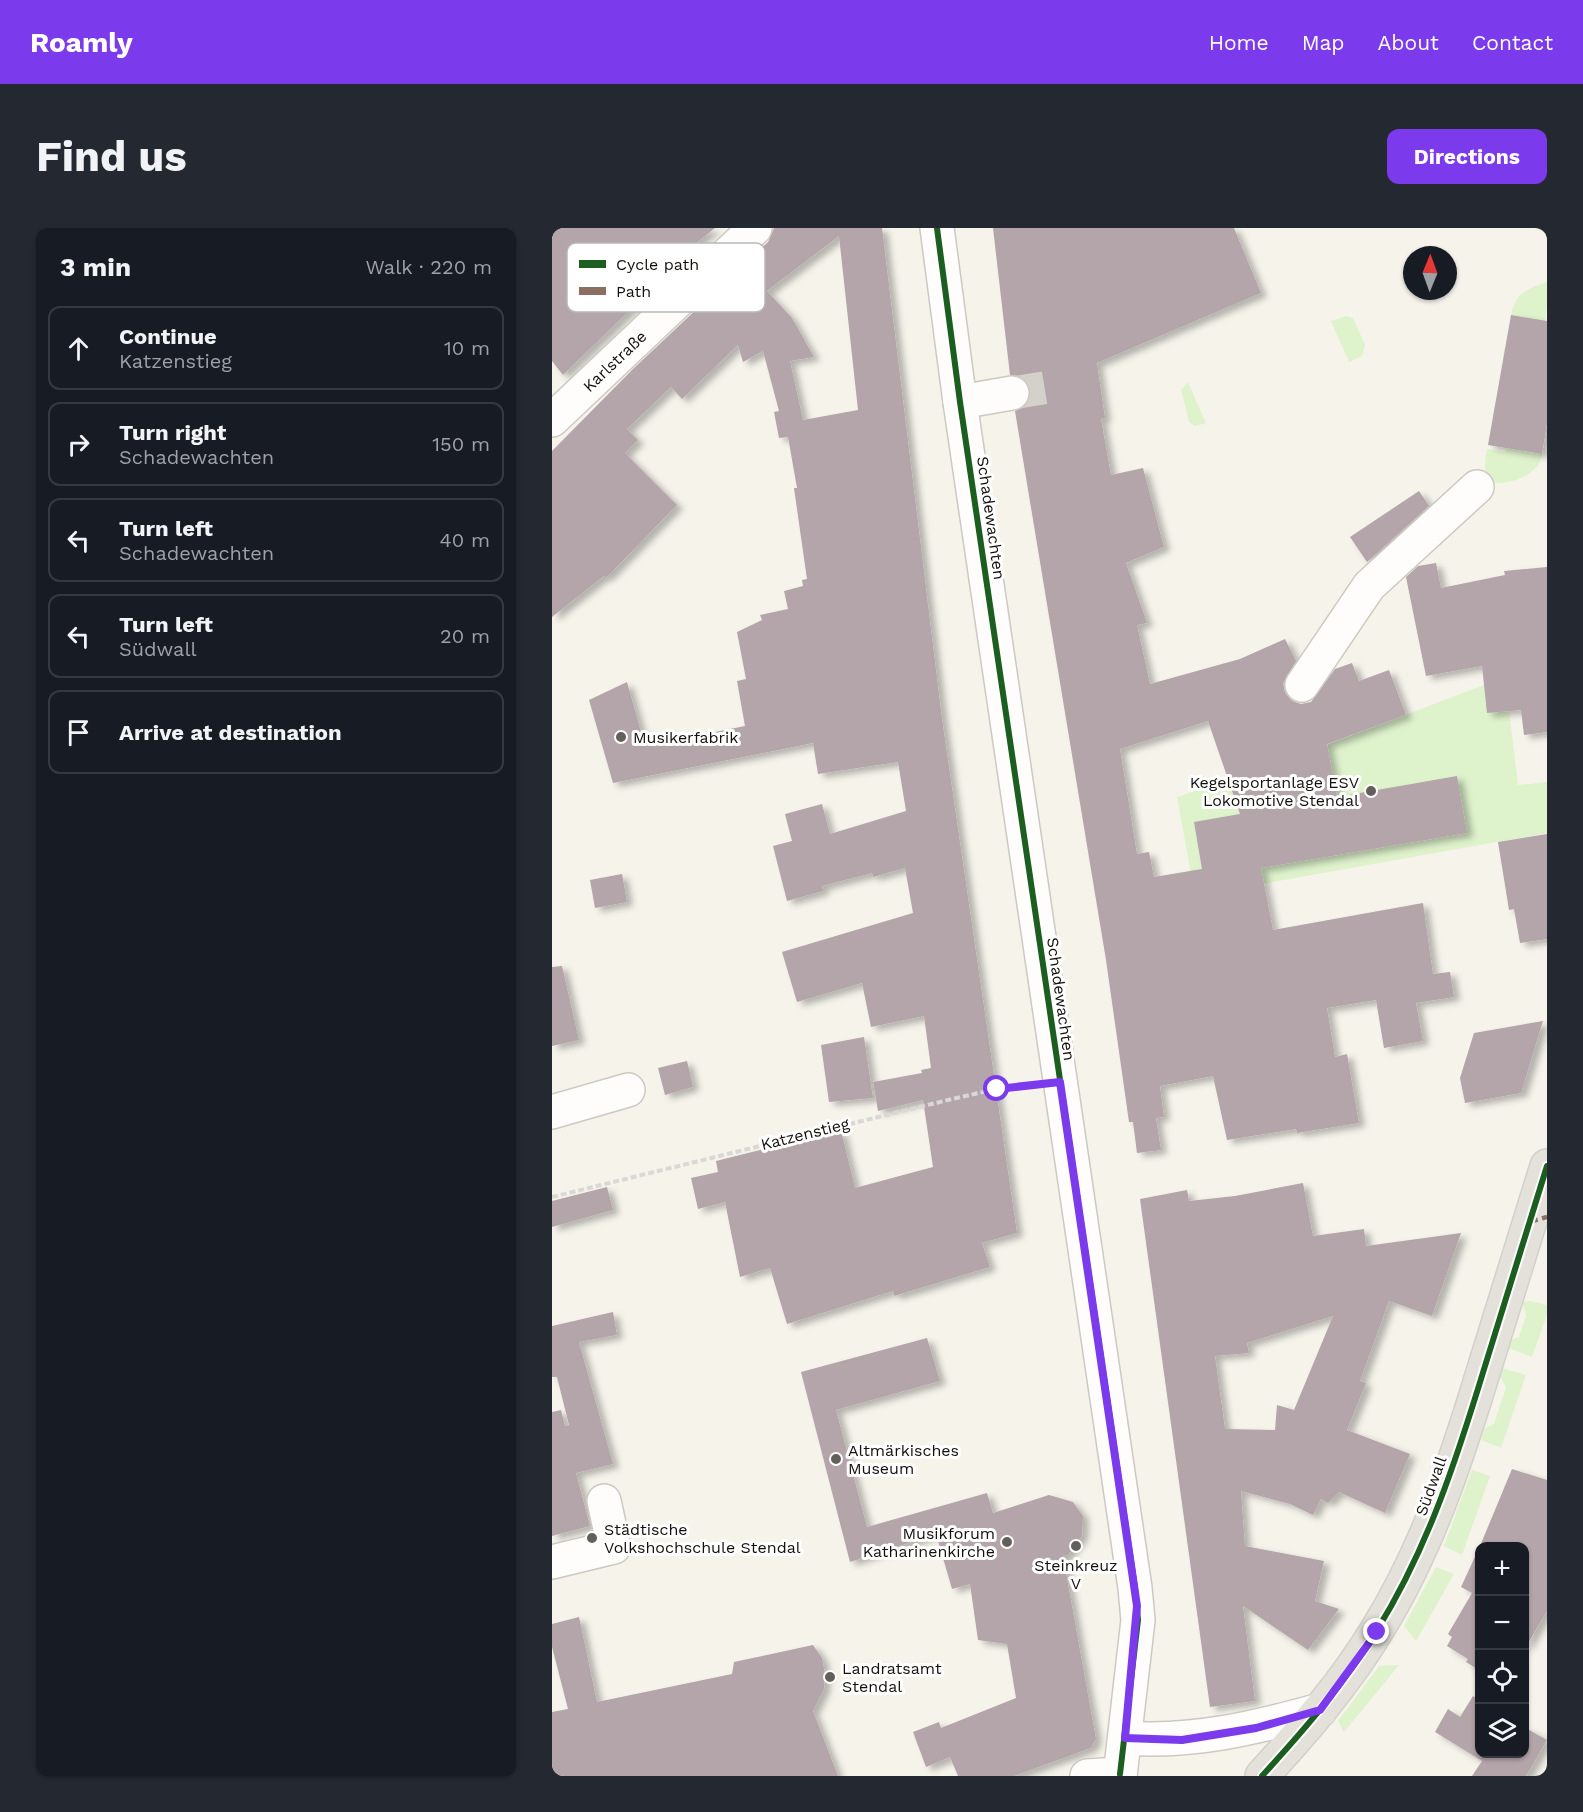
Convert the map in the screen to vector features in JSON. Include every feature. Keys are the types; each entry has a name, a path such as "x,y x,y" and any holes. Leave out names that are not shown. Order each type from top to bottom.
{"main road":[{"name":"Südwall","path":"1262,1776 1320,1710 1377,1632 1424,1541 1538,1219 1547,1166"}],"street":[{"name":"Karlstraße","path":"738,243 754,228"},
{"name":"Schadewachten","path":"937,228 960,402 1137,1606 1120,1775"},
{"name":"Karlstraße","path":"552,420 666,312"},
{"path":"960,402 1012,393"},
{"path":"1302,685 1369,586 1477,487"},
{"path":"552,1112 628,1090"},
{"path":"552,1562 614,1547 604,1501"},
{"path":"1125,1738 1182,1740 1256,1728 1320,1710"},
{"path":"1087,1776 1120,1775"}],"green space":[{"path":"1547,282 1547,308 1523,451 1542,454 1536,467 1525,476 1496,483 1486,473 1487,449 1505,452 1511,420 1493,416 1495,405 1513,408 1520,363 1503,360 1504,349 1523,352 1528,318 1511,315 1516,302 1523,293"},
{"path":"1346,316 1353,318 1365,345 1362,356 1349,362 1331,321"},
{"path":"1188,382 1206,423 1195,426 1189,422 1181,390"},
{"name":"Kegelsportanlage ESV Lokomotive Stendal","path":"1505,677 1518,785 1547,782 1547,833 1195,896 1177,797 1274,765"},
{"path":"1530,1301 1547,1305 1547,1315 1532,1357 1508,1348 1510,1340 1519,1337 1526,1316 1522,1302"},
{"path":"1501,1368 1526,1375 1501,1448 1481,1440 1485,1428 1494,1424 1506,1387 1499,1375"},
{"path":"1472,1470 1490,1476 1462,1555 1444,1546"},
{"path":"1436,1567 1454,1574 1416,1641 1404,1626"},
{"path":"1399,1665 1344,1732 1338,1721 1379,1666"}],"building":[{"path":"552,228 715,228 696,243 567,243 567,312 628,312 563,375 552,361"},
{"path":"774,228 882,228 942,719 1017,1233 982,1243 990,1267 894,1296 893,1291 787,1324 770,1268 740,1277 725,1202 698,1209 691,1178 718,1172 716,1161 841,1130 855,1188 933,1167 923,1100 878,1111 873,1082 922,1073 921,1070 931,1068 924,1016 871,1027 862,983 797,1002 782,952 913,913 905,868 873,877 872,873 822,886 823,891 787,901 773,846 792,841 785,814 822,804 830,834 906,811 898,762 818,774 813,743 613,783 589,700 627,682 645,746 745,726 737,681 746,679 737,632 762,620 760,615 788,609 784,591 803,586 802,580 807,579 794,488 797,488 788,437 779,438 774,412 779,411 763,351 743,362 738,345 682,399 671,387 627,429 638,440 625,453 677,505 606,578 604,576 552,617 552,451 694,312 765,312 765,245","holes":["839,236 858,410 803,420 790,361 814,357 792,318 767,291"]},
{"path":"993,228 1234,228 1261,293 1097,363 1105,418 1101,419 1111,475 1143,468 1164,547 1126,563 1147,623 1137,625 1150,684 1240,659 1285,639 1296,661 1283,683 1285,693 1292,701 1301,704 1311,702 1335,669 1352,663 1359,681 1389,670 1406,715 1327,744 1337,797 1457,776 1467,833 1261,868 1273,930 1423,903 1433,974 1450,972 1454,997 1416,1003 1423,1041 1384,1048 1376,1000 1327,1008 1335,1057 1347,1054 1359,1123 1297,1133 1296,1129 1227,1140 1213,1076 1160,1086 1164,1117 1156,1118 1161,1150 1137,1153 1133,1122 1129,1122 1106,960 1015,411 1024,407 1030,399 1030,390 1026,381 1019,376 1010,375","holes":["1208,721 1240,814 1194,822 1202,869 1154,877 1149,852 1137,854 1120,749"]},
{"path":"1511,315 1547,321 1547,423 1542,454 1488,445"},
{"path":"1419,491 1429,506 1367,562 1350,537"},
{"path":"1436,563 1441,588 1505,575 1504,571 1547,567 1547,732 1524,735 1521,710 1487,713 1482,666 1426,676 1406,577 1418,566"},
{"path":"1547,834 1547,939 1520,943 1514,909 1509,910 1498,842"},
{"path":"622,874 627,902 595,908 590,880"},
{"path":"562,966 579,1040 552,1046 552,967"},
{"path":"1543,1021 1521,1093 1465,1103 1460,1078 1474,1033"},
{"path":"864,1037 873,1098 829,1102 821,1045"},
{"path":"687,1061 693,1087 665,1095 658,1068"},
{"path":"1303,1183 1313,1236 1364,1229 1366,1246 1461,1233 1432,1316 1389,1301 1360,1381 1366,1383 1347,1430 1410,1454 1385,1513 1339,1492 1328,1503 1321,1499 1313,1515 1290,1504 1241,1491 1245,1546 1324,1561 1315,1601 1339,1609 1308,1650 1243,1606 1255,1701 1210,1707 1140,1199 1187,1190 1189,1201 1235,1196","holes":["1333,1316 1294,1410 1277,1405 1275,1430 1225,1429 1215,1356 1249,1353 1247,1343"]},
{"path":"607,1187 613,1210 552,1227 552,1201"},
{"path":"613,1312 617,1335 579,1342 613,1464 576,1473 590,1526 552,1536 552,1412 561,1410 565,1426 569,1425 557,1377 552,1377 552,1326"},
{"path":"927,1338 940,1381 836,1410 867,1527 987,1493 993,1513 1049,1495 1073,1502 1083,1516 1082,1536 1068,1555 1063,1556 1096,1739 1091,1748 1014,1776 958,1776 950,1757 926,1767 913,1732 939,1722 941,1728 1016,1698 1007,1644 978,1640 970,1584 952,1589 936,1534 850,1562 801,1372"},
{"path":"1512,1469 1547,1480 1547,1611 1529,1642 1529,1542 1482,1542"},
{"path":"1475,1557 1475,1668 1466,1662 1468,1659 1447,1646 1452,1637 1448,1634 1472,1593 1461,1587"},
{"path":"579,1617 597,1702 732,1674 734,1662 813,1645 822,1658 825,1674 824,1689 813,1711 838,1776 552,1776 552,1712 568,1709 552,1647 552,1624"},
{"path":"1473,1696 1475,1697 1475,1757 1435,1732 1448,1709 1460,1717"},
{"path":"1529,1730 1547,1740 1526,1776 1472,1776 1482,1761 1477,1758 1529,1758"}],"tunnel":[{"path":"1012,393 1049,387"}],"marked path":[{"path":"1529,1222 1547,1217"}],"cycle path":[{"path":"937,228 960,402 1135,1588 1138,1620 1120,1774"},
{"path":"1262,1776 1308,1724 1365,1650 1395,1599 1426,1535 1463,1435 1547,1166"}],"place":[{"name":"Musikerfabrik","path":"621,737"},
{"name":"Kegelsportanlage ESV Lokomotive Stendal","path":"1371,791"},
{"name":"Altmärkisches Museum","path":"836,1459"},
{"name":"Städtische Volkshochschule Stendal","path":"592,1538"},
{"name":"Musikforum Katharinenkirche","path":"1007,1542"},
{"name":"Steinkreuz V","path":"1076,1546"},
{"name":"Landratsamt Stendal","path":"830,1677"}],"route":[{"path":"997,1089 1060,1082 1137,1606 1138,1620 1125,1738 1182,1740 1256,1728 1320,1710 1377,1632"}]}
